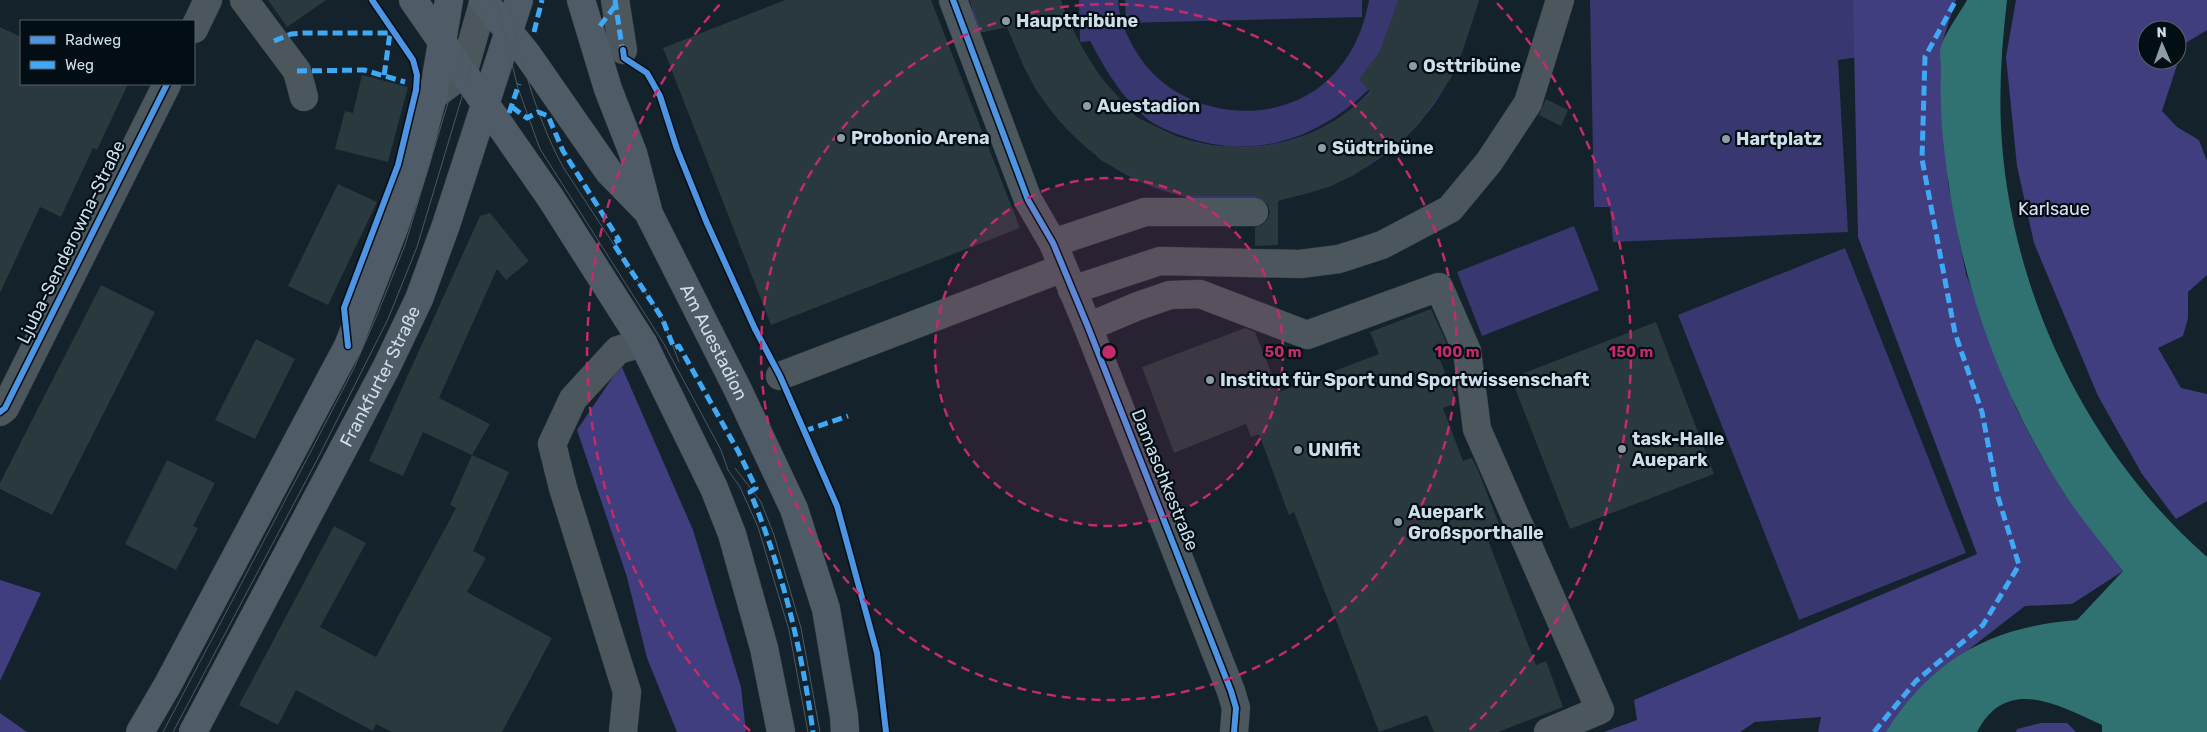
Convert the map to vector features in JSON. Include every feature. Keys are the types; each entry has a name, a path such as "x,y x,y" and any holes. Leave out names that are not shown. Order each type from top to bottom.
{"main road":[{"path":"413,0 550,197 643,343 714,488 732,534 764,648 781,732"},
{"path":"140,732 180,661 348,346 394,228 434,96 449,0"},
{"name":"Am Auestadion","path":"484,0 552,89 609,172 648,212 738,390 794,509 826,609 844,716 844,732"},
{"name":"Frankfurter Straße","path":"193,732 386,368 415,308 446,225 510,33 519,0"},
{"path":"581,0 608,89 633,153 648,212"}],"street":[{"path":"195,27 208,0"},
{"path":"244,0 298,71 304,98"},
{"path":"434,96 463,74 484,0"},
{"name":"Damaschkestraße","path":"953,0 1028,200 1053,243 1088,327 1231,691 1236,708 1234,732"},
{"path":"780,376 1068,279 1160,261 1300,264 1340,259 1382,245 1450,209 1489,162 1528,103 1560,0"},
{"path":"600,26 617,1"},
{"path":"617,1 622,50"},
{"name":"Ljuba-Senderowna-Straße","path":"0,412 5,408 166,85"},
{"path":"1053,243 1145,212 1254,212"},
{"path":"1088,327 1138,306 1170,296 1200,294 1307,335 1439,287 1467,351 1477,428 1600,710 1548,732"},
{"path":"623,732 628,692 563,488 552,444 573,399 618,350 643,343"}],"shaded area":[{"name":"Auestadion","path":"970,0 1061,0 1073,31 1083,49 1106,84 1131,112 1143,121 1171,134 1201,143 1231,147 1262,146 1292,140 1320,129 1347,112 1370,91 1368,90 1327,122 1305,133 1282,141 1258,146 1234,146 1209,143 1183,136 1154,124 1137,110 1102,63 1090,41 1080,42 1079,0 1118,0 1124,28 1137,53 1153,74 1174,90 1197,102 1222,109 1249,111 1275,108 1299,99 1322,85 1332,76 1347,57 1359,36 1369,0 1479,0 1456,66 1439,96 1418,124 1381,157 1339,182 1293,197 1246,203 1199,199 1152,187 1109,165 1071,133 1050,109 1034,83 1007,27 978,33"},
{"path":"1125,0 1362,0 1362,17 1126,23"},
{"name":"Hartplatz","path":"1590,0 1861,0 1860,57 1838,60 1848,232 1613,242 1610,207 1594,207"},
{"path":"1967,0 2007,0 2000,96 2007,188 2020,248 2038,307 2062,363 2091,417 2125,468 2164,515 2207,557 2207,732 2102,732 2102,725 2069,710 2035,700 2018,699 2003,704 1989,714 1977,732 1886,732 1904,706 1944,666 1967,651 1991,639 2017,630 2077,620 2123,571 2085,523 2040,453 2000,371 1970,284 1950,194 1942,128 1940,55 1945,36"},
{"path":"1574,226 1599,290 1482,336 1457,272"},
{"path":"1845,248 1966,553 1799,620 1678,315"}],"green space":[{"path":"1853,0 1956,0 1941,46 1941,92 1948,183 1966,274 2016,408 2039,452 2064,493 2123,571 2072,604 2025,606 1963,654 1895,732 1818,732 1821,717 1755,722 1740,732 1604,732 1637,720 1634,700 1977,554 1858,237"},
{"name":"Karlsaue","path":"2016,0 2207,0 2207,30 2187,42 2187,20 2137,20 2137,70 2175,70 2162,111 2177,127 2199,140 2207,161 2207,275 2188,292 2188,318 2183,336 2158,348 2181,388 2207,394 2207,501 2176,519 2142,474 2098,396 2034,243 2017,166 2006,57"},
{"path":"621,365 693,530 741,687 746,732 677,732 647,658 627,577 577,430"},
{"path":"0,580 41,593 0,681"},
{"path":"0,713 27,732 0,732"},
{"path":"2041,723 2067,723 2076,732 2016,732 2017,729"}],"building":[{"path":"268,0 326,0 287,27"},
{"name":"Probonio Arena","path":"785,0 931,0 1020,228 771,325 663,48"},
{"name":"Auestadion","path":"970,0 1061,0 1065,15 1087,56 1100,76 1136,117 1178,137 1200,144 1247,148 1297,139 1320,129 1342,116 1371,93 1359,79 1380,51 1398,0 1479,0 1462,53 1451,78 1419,124 1400,143 1354,175 1329,187 1278,201 1278,245 1255,246 1255,227 1262,225 1267,220 1270,212 1268,205 1262,199 1254,196 1182,196 1139,181 1102,161 1071,133 1036,90 1007,27 982,32"},
{"path":"0,27 20,37 20,85 128,85 97,150 93,148 61,217 40,207 0,293"},
{"path":"362,75 408,87 388,162 335,149 345,111 353,113"},
{"path":"1546,99 1568,110 1561,126 1539,115"},
{"path":"338,184 377,202 328,305 288,286"},
{"path":"490,213 529,261 506,280 497,269 439,398 490,424 472,455 423,432 403,476 369,461 480,216"},
{"path":"101,285 155,312 52,515 0,489 0,483"},
{"name":"Auepark Großsporthalle","path":"1431,309 1449,348 1437,352 1457,403 1443,408 1463,461 1472,458 1501,529 1486,535 1536,665 1546,661 1563,707 1498,732 1434,732 1427,715 1379,732 1294,512 1289,515 1259,434 1251,437 1246,424 1174,453 1142,367 1245,328 1255,332 1279,392 1379,354 1370,332"},
{"name":"task-Halle Auepark","path":"1656,322 1714,474 1570,529 1511,378"},
{"path":"256,339 295,359 255,439 215,420"},
{"path":"472,455 509,472 473,551 486,558 467,592 552,638 502,732 392,732 376,724 373,731 296,690 278,725 239,705 334,526 366,543 320,627 376,657 456,508 450,505"},
{"path":"167,460 215,483 193,526 198,528 176,570 125,544"}],"tram line":[{"path":"163,732 354,368 377,315 405,245 479,0"},
{"path":"173,732 318,458 388,319 417,247 491,0"},
{"path":"496,0 518,88 540,149 664,344 721,450 728,470 740,487 758,527 789,630 808,732"},
{"path":"508,0 536,106 553,147 563,167 662,318 679,362"},
{"path":"735,468 761,502 774,535 801,628 820,732"}],"marked path":[{"path":"534,32 542,0"},
{"path":"615,0 623,54"},
{"path":"1874,732 1916,681 1983,625 2019,565 1998,497 1982,412 1955,333 1922,159 1925,57 1956,0"},
{"path":"600,26 618,2"},
{"path":"274,41 291,34 303,33 390,33 384,76"},
{"path":"297,71 364,70 405,82"},
{"path":"509,113 519,84"},
{"path":"512,107 527,118 538,112 548,116 563,151 619,240 613,243 662,318 674,348 679,346 738,451 756,488 750,492 772,550 797,640 813,732"},
{"path":"804,431 848,416"}],"cycle path":[{"path":"348,346 344,308 398,165 416,90 417,75 413,60 372,0"},
{"path":"953,0 1028,200 1053,243 1088,327 1231,691 1236,708 1234,732"},
{"path":"623,50 624,58 647,73 660,96 677,149 706,221 755,329 780,376 837,506 877,653 886,732"},
{"path":"0,412 5,408 166,85"}],"place":[{"name":"Haupttribüne","path":"1006,21"},
{"name":"Osttribüne","path":"1413,66"},
{"name":"Auestadion","path":"1087,106"},
{"name":"Probonio Arena","path":"841,138"},
{"name":"Hartplatz","path":"1726,139"},
{"name":"Südtribüne","path":"1322,148"},
{"name":"Institut für Sport und Sportwissenschaft","path":"1210,380"},
{"name":"task-Halle Auepark","path":"1622,449"},
{"name":"UNIfit","path":"1298,450"},
{"name":"Auepark Großsporthalle","path":"1398,522"}]}
